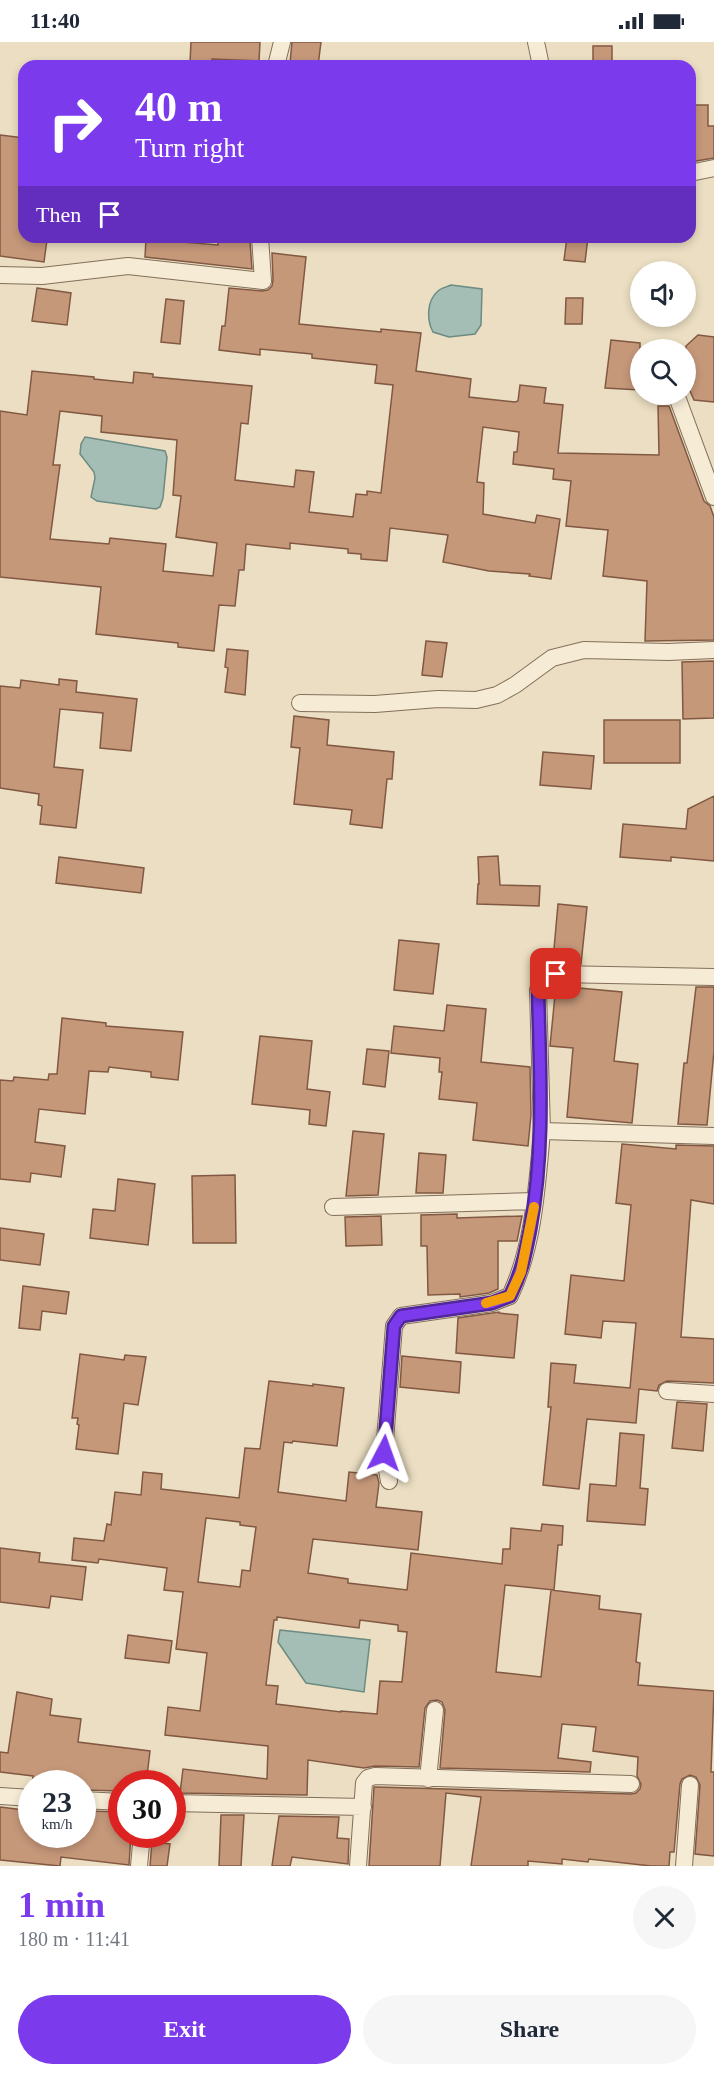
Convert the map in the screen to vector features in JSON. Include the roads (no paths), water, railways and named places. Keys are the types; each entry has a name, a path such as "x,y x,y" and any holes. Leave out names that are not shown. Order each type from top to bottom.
{"street":[{"path":"278,60 282,42"},
{"path":"536,42 540,60"},
{"path":"696,172 714,168"},
{"path":"0,274 42,276 128,266 263,281 260,243"},
{"path":"680,405 714,497"},
{"path":"300,703 375,704 438,699 476,700 497,695 552,658 584,650 668,652 714,650"},
{"path":"389,1481 384,1453 394,1326 401,1316 492,1303 510,1296 521,1272 536,1201 542,1131 538,990 542,978 556,974 714,977"},
{"path":"542,1131 714,1136"},
{"path":"333,1207 536,1201"},
{"path":"667,1391 714,1394"},
{"path":"428,1779 435,1710"},
{"path":"358,1866 364,1783 368,1778 375,1776 631,1784"},
{"path":"684,1866 690,1785"},
{"path":"0,1796 18,1797"},
{"path":"186,1803 363,1807"},
{"path":"139,1866 141,1848"}],"water":[{"path":"451,285 482,289 481,325 475,334 449,337 433,332 429,317 431,300 439,290"},
{"path":"85,437 165,451 167,457 160,507 156,509 97,501 91,497 94,472 80,454 81,444"},
{"path":"280,1630 370,1640 364,1692 306,1683 278,1642"}]}
